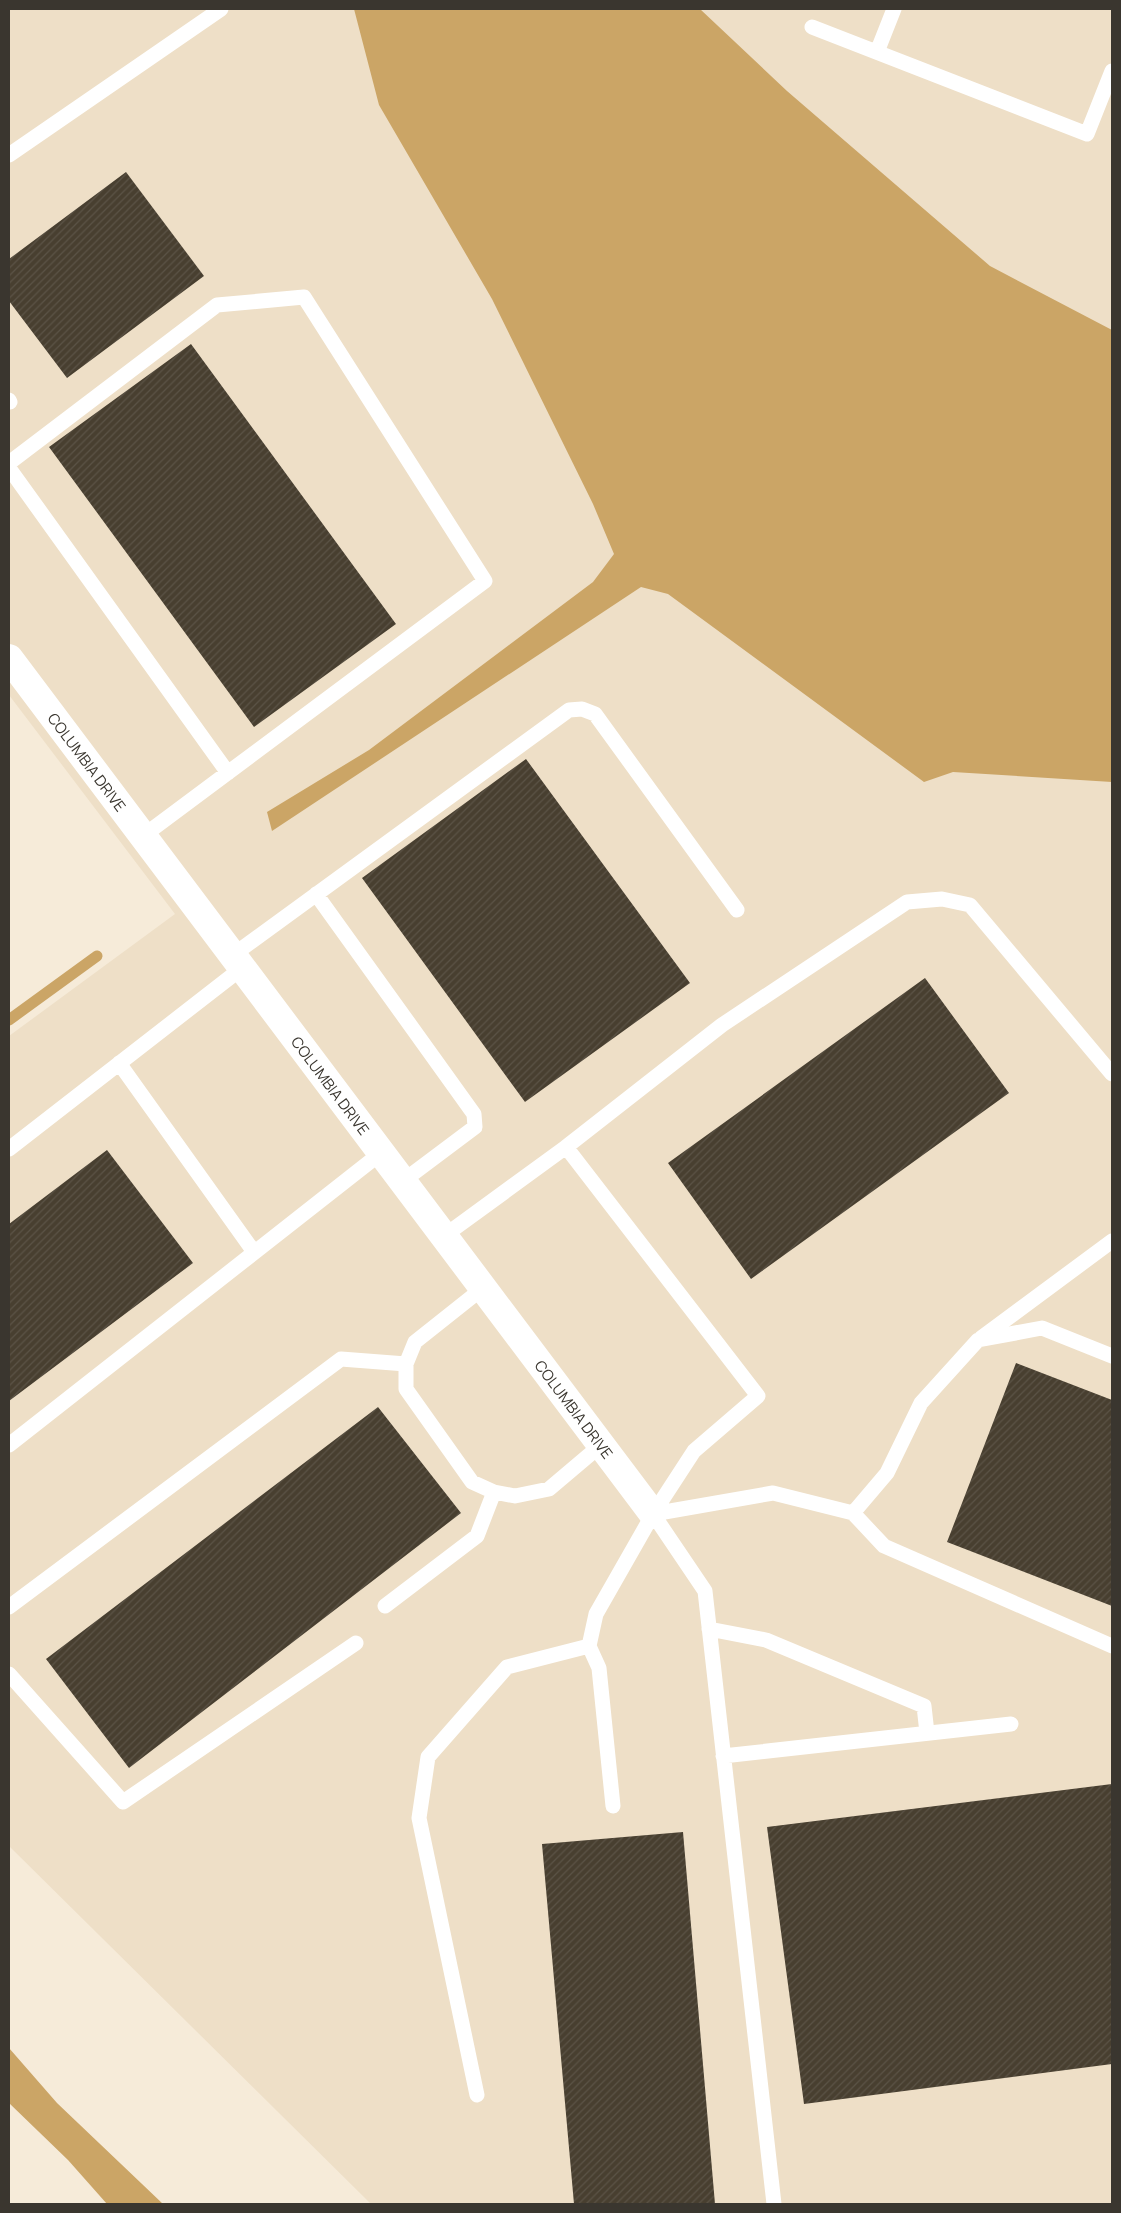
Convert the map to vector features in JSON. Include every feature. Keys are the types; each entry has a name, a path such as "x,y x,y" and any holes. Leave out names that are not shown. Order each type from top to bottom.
{"street":[{"name":"COLUMBIA DRIVE","path":"9,658 653,1514"}],"lane":[{"path":"9,155 221,9"},
{"path":"877,52 894,9"},
{"path":"812,27 1087,134 1112,71"},
{"path":"9,463 217,305 304,297 484,581 143,836"},
{"path":"9,468 228,773"},
{"path":"9,1148 119,1062 316,894 569,710 582,709 595,714 737,910"},
{"path":"316,894 474,1114 475,1126 403,1181"},
{"path":"444,1236 566,1147 722,1024 907,902 942,899 970,905 1112,1074"},
{"path":"119,1062 254,1252"},
{"path":"566,1147 758,1396 694,1451 653,1514 596,1614 590,1646 599,1668 613,1806"},
{"path":"9,1445 381,1153"},
{"path":"853,1513 887,1473 921,1403 978,1340 1112,1241"},
{"path":"483,1288 415,1342 406,1364 406,1389 472,1482 494,1492 515,1496 549,1489 601,1445"},
{"path":"978,1340 1042,1328 1112,1356"},
{"path":"9,1606 341,1359 406,1364"},
{"path":"385,1606 477,1536 494,1492"},
{"path":"653,1514 773,1492 853,1513 884,1546 1112,1646"},
{"path":"653,1514 705,1591 774,2204"},
{"path":"710,1629 766,1640 924,1706 927,1733"},
{"path":"9,1674 123,1802 356,1643"},
{"path":"476,2095 419,1818 428,1757 507,1668 590,1646"},
{"path":"723,1756 1011,1724"}],"shaded area":[{"path":"9,9 1112,9 1112,2204 371,2204 9,1846 9,1036 175,914 9,695"},
{"path":"354,9 700,9 787,91 990,266 1112,330 1112,782 953,772 924,782 668,594 641,587 272,831 267,812 369,750 593,582 614,554 593,504 492,299 379,105"},
{"path":"9,2048 57,2103 163,2204 107,2204 68,2160 9,2103"}],"building":[{"path":"126,172 204,276 67,378 9,301 9,259"},
{"path":"191,344 396,624 254,727 49,447"},
{"path":"526,759 690,983 525,1102 362,878"},
{"path":"925,978 1009,1093 751,1279 668,1163"},
{"path":"107,1150 193,1263 9,1401 9,1224"},
{"path":"1016,1363 1112,1400 1112,1606 947,1542"},
{"path":"378,1407 461,1513 129,1768 46,1659"},
{"path":"1112,1784 1112,2064 804,2104 767,1827"},
{"path":"683,1832 715,2204 574,2204 542,1844"}],"waterway":[{"path":"9,1020 97,956"}]}
